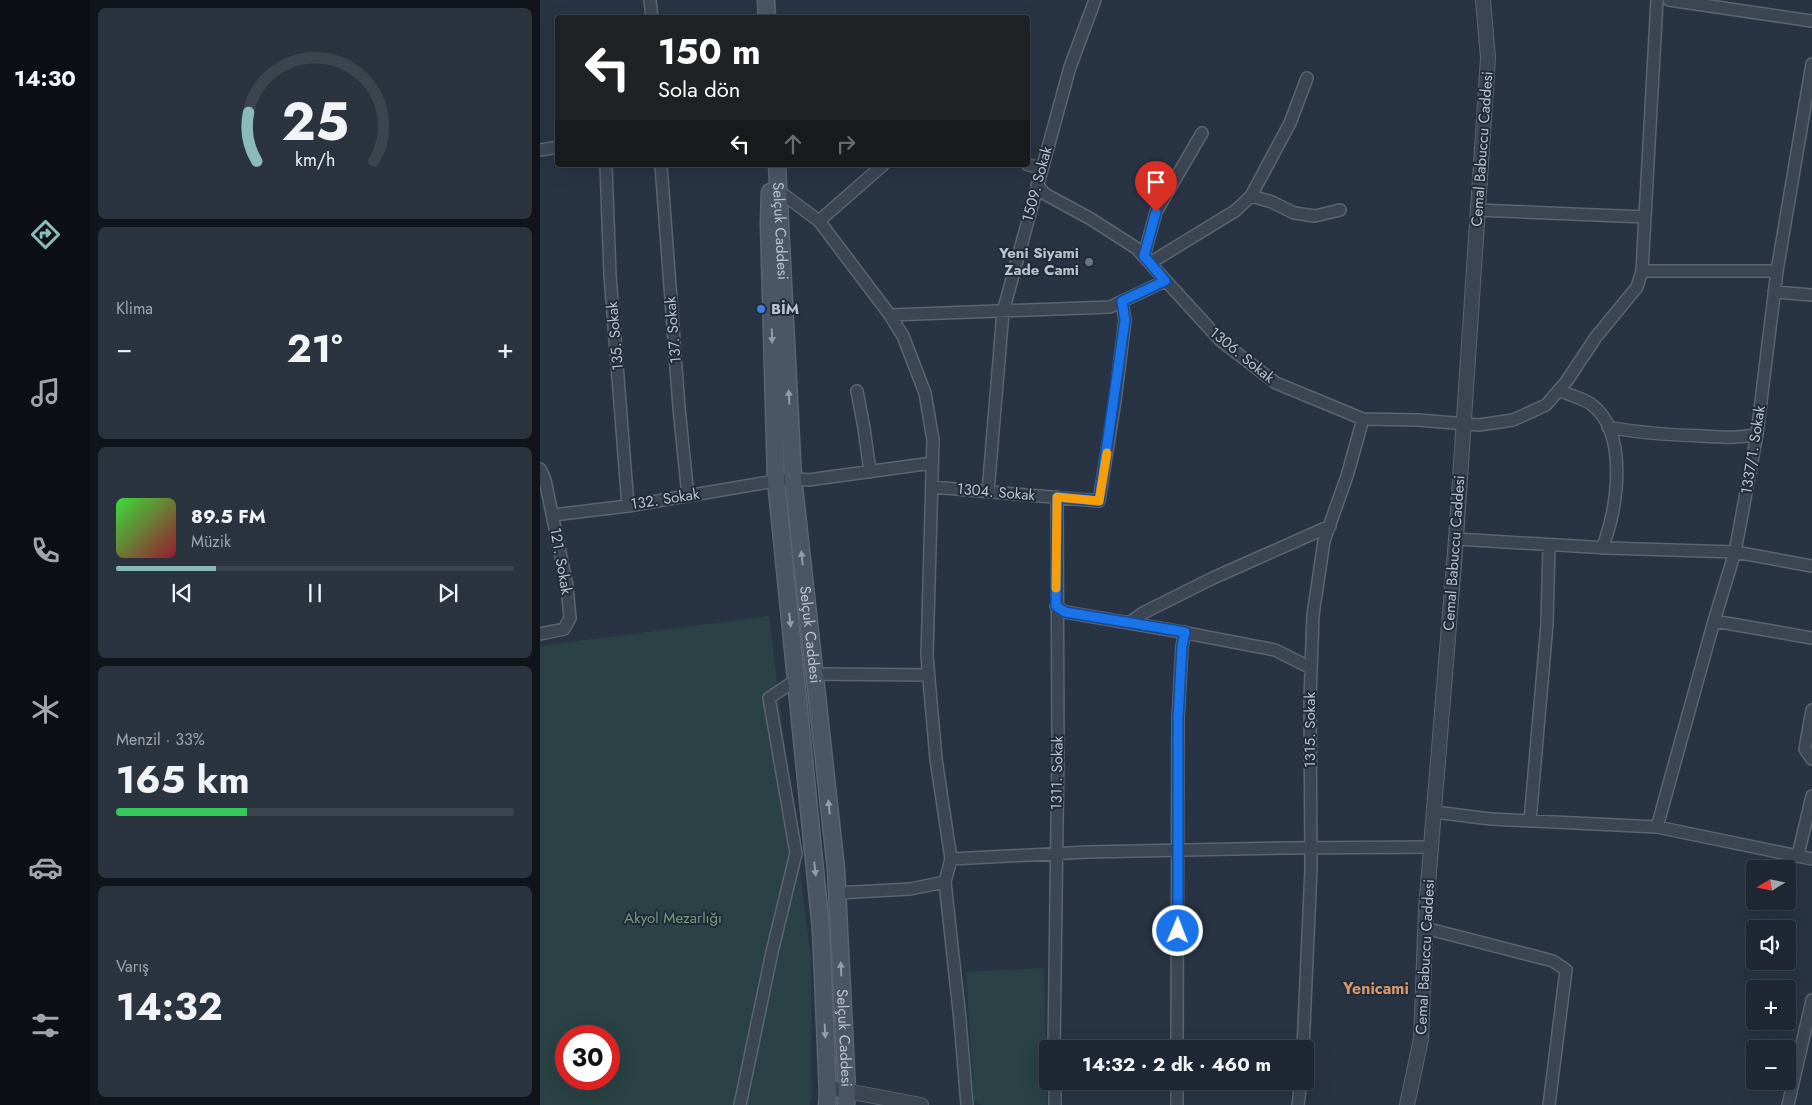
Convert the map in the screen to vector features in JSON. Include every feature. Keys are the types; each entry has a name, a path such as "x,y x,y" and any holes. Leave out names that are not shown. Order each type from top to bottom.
{"main road":[{"path":"766,0 767,15"},
{"path":"772,167 769,223 776,480 821,930 828,1088 827,1105"},
{"name":"Selçuk Caddesi","path":"777,167 780,192 793,478 836,869 847,1098"}],"street":[{"path":"650,0 652,15"},
{"name":"1509. Sokak","path":"988,492 1003,312 1070,67 1095,0"},
{"name":"Cemal Babuccu Caddesi","path":"1407,1105 1421,1039 1425,928 1464,424 1488,58 1483,0"},
{"path":"1656,0 1642,271 1777,270"},
{"path":"1669,0 1812,21"},
{"name":"1337/1. Sokak","path":"1657,828 1734,552 1757,434 1777,270 1812,64"},
{"path":"1147,260 1235,210 1251,196 1290,123 1306,78"},
{"path":"1147,260 1156,212 1202,133"},
{"path":"540,150 555,147"},
{"path":"1030,165 1042,168"},
{"name":"135. Sokak","path":"606,167 610,275 628,506"},
{"name":"137. Sokak","path":"661,167 679,408 688,496"},
{"path":"819,221 881,167"},
{"name":"1306. Sokak","path":"1037,185 1045,194 1090,218 1136,248 1221,342 1276,383 1363,419 1418,420 1479,425 1513,420 1546,405 1559,390 1596,337 1637,287 1642,271"},
{"path":"780,192 819,221 890,315 903,336 925,393 933,440 926,656 936,759 951,860 945,882 967,1105"},
{"path":"1251,196 1272,202 1294,213 1315,216 1340,210"},
{"path":"1477,210 1645,217"},
{"path":"890,315 1110,307 1165,281"},
{"path":"1774,292 1812,295"},
{"name":"1304. Sokak","path":"932,487 1099,501 1125,320 1122,301"},
{"path":"1559,390 1590,403 1608,427 1616,450 1617,482 1610,521 1602,548"},
{"path":"857,391 870,472"},
{"name":"1315. Sokak","path":"1303,1040 1311,848 1311,668 1313,615 1324,541 1347,476 1363,419"},
{"path":"1608,427 1674,434 1743,438 1757,434"},
{"name":"132. Sokak","path":"553,515 628,506 776,480 793,478 808,480 932,463"},
{"name":"121. Sokak","path":"540,468 545,480 553,515 570,618 564,628 540,634"},
{"name":"1311. Sokak","path":"1054,1040 1058,750 1057,497"},
{"path":"1128,623 1142,613 1213,578 1330,526"},
{"path":"1456,539 1602,548 1734,552 1812,566"},
{"path":"1530,821 1546,633 1549,545"},
{"path":"1056,606 1065,612 1185,632 1275,650 1311,668"},
{"path":"1714,621 1812,638"},
{"path":"1177,1040 1178,719 1182,646 1185,632"},
{"path":"815,674 928,675"},
{"path":"740,1105 772,952 796,853 769,698 796,680"},
{"path":"1812,710 1805,749 1812,759"},
{"path":"1798,854 1812,796"},
{"path":"1434,812 1491,819 1657,828 1798,854 1812,859"},
{"path":"951,860 1088,852 1431,847"},
{"path":"837,893 910,889 945,882"},
{"path":"1425,928 1553,961 1566,970 1549,1105"},
{"path":"1788,1105 1812,1000"},
{"path":"828,1088 847,1098 921,1105"},
{"path":"1054,1090 1055,1105"},
{"path":"1177,1090 1177,1105"},
{"path":"1298,1105 1300,1090"}],"green space":[{"name":"Akyol Mezarlığı","path":"769,616 811,959 812,1095 810,1105 540,1105 540,646"},
{"path":"1044,968 1046,1040 1039,1040 1039,1090 1047,1090 1047,1105 981,1105 974,1100 966,972"}],"slow traffic":[{"path":"1056,588 1057,497 1099,501 1107,453"}],"place":[{"name":"Yeni Siyami Zade Cami","path":"1089,262"},
{"name":"BİM","path":"761,309"}],"district":[{"name":"Yenicami","path":"1376,988"}],"route":[{"path":"1156,212 1144,256 1165,281 1122,301 1125,320 1115,401 1099,501 1057,497 1056,606 1065,612 1185,632 1182,646 1178,719 1178,931"}]}
